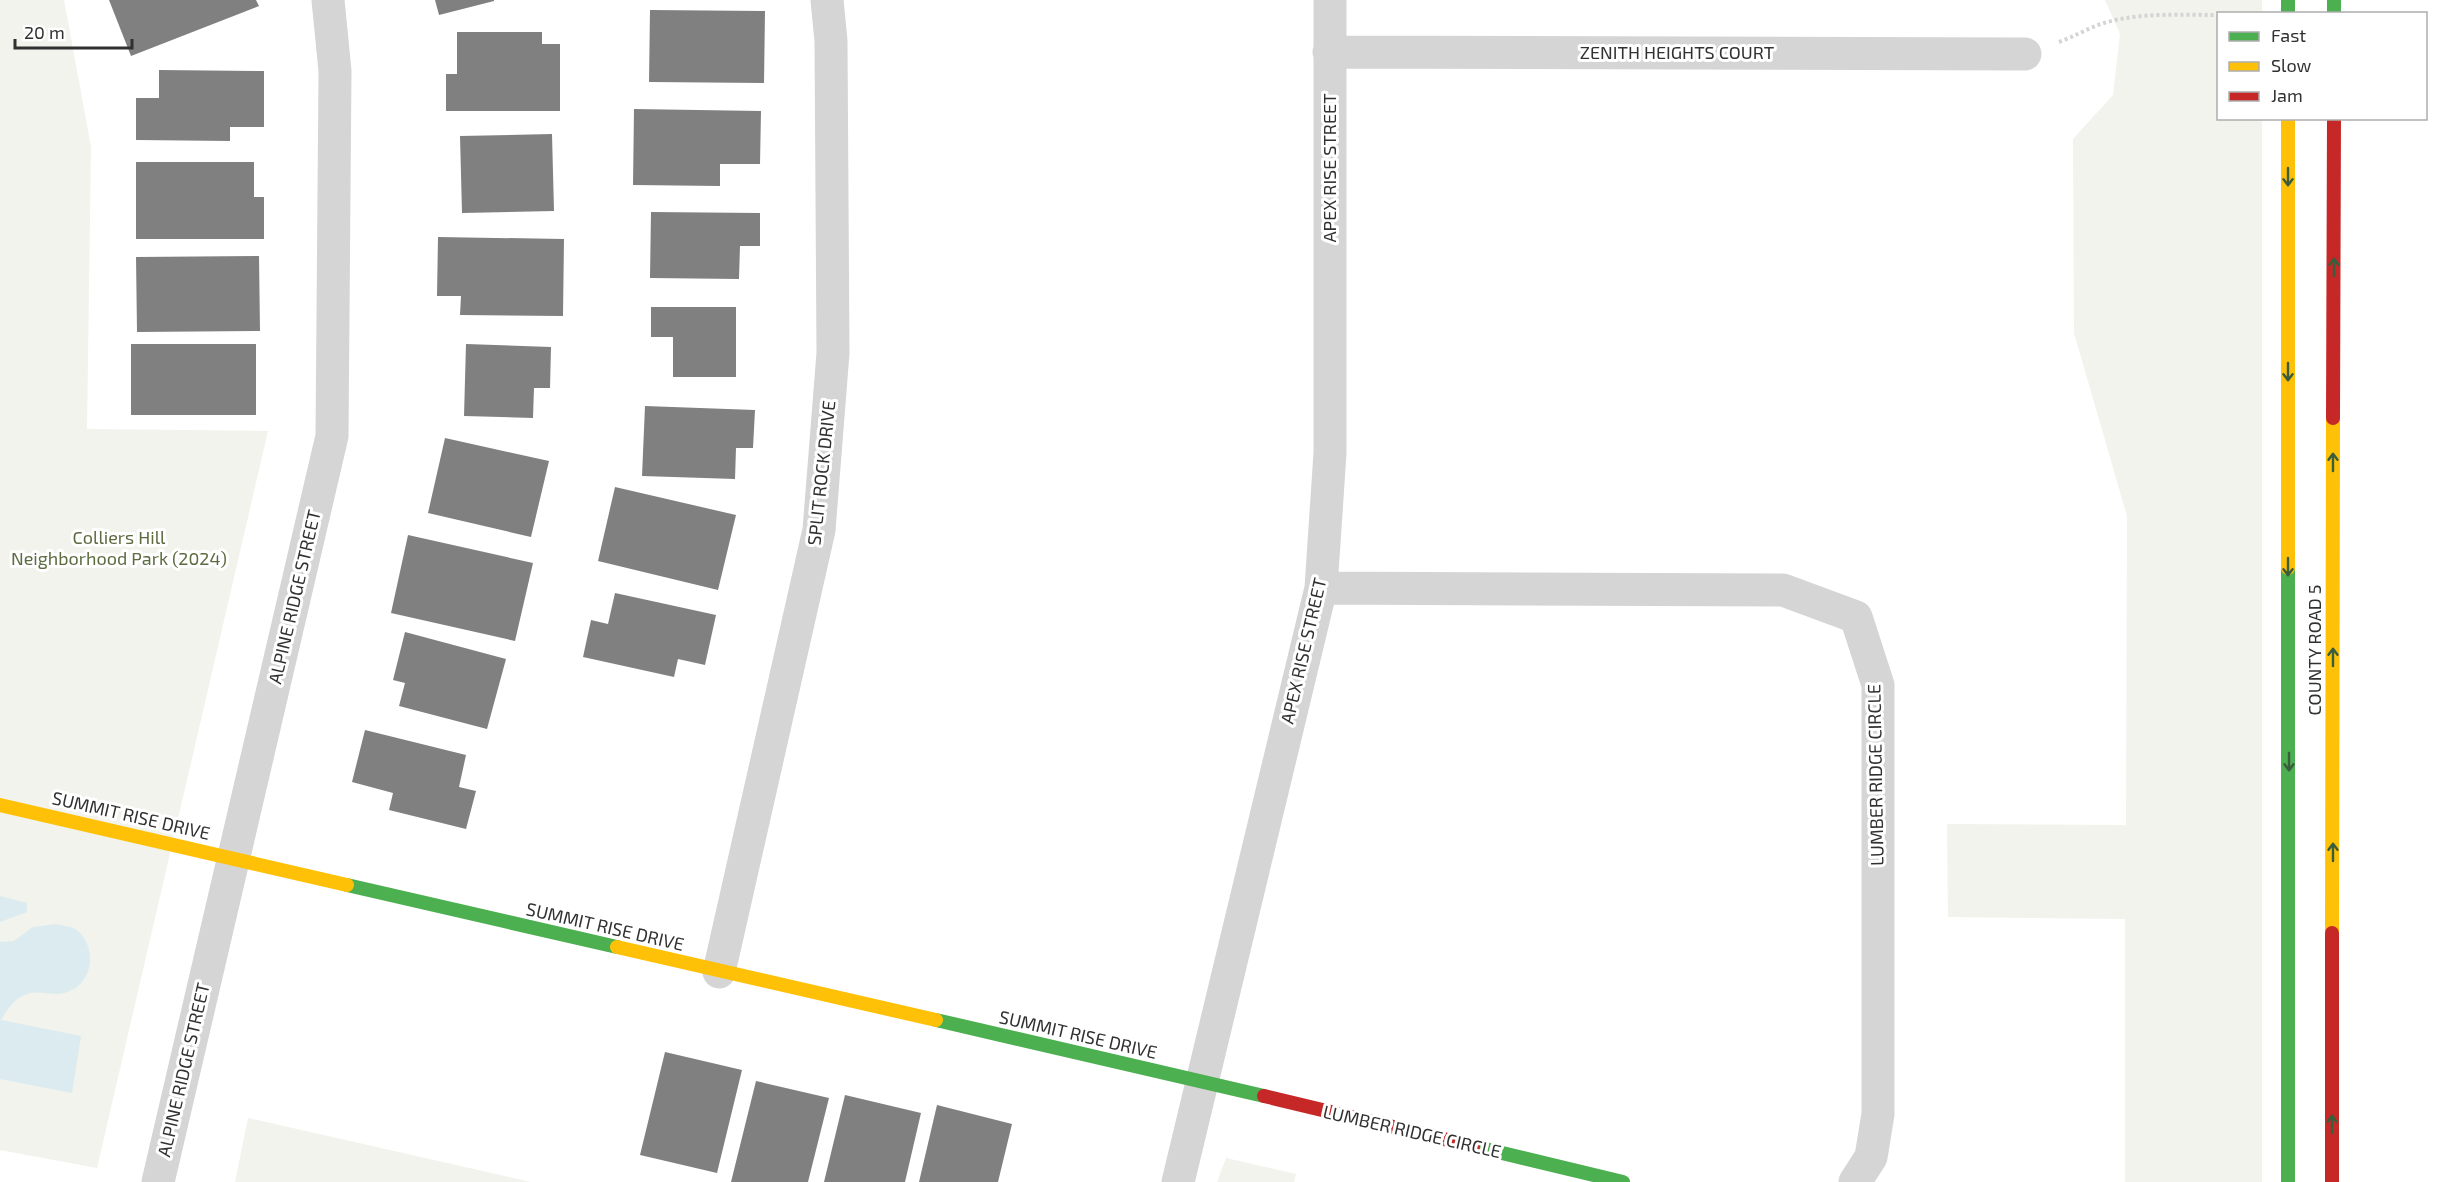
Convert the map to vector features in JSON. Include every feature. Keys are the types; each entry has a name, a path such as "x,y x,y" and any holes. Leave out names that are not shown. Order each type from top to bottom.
{"street":[{"name":"ALPINE RIDGE STREET","path":"158,1182 332,436 335,71 328,0"},
{"name":"SPLIT ROCK DRIVE","path":"719,972 819,530 832,353 831,41 827,0"},
{"name":"APEX RISE STREET","path":"1178,1182 1321,588 1330,453 1330,0"},
{"name":"ZENITH HEIGHTS COURT","path":"1329,52 2025,54"},
{"name":"COUNTY ROAD 5","path":"2288,120 2288,1182"},
{"name":"COUNTY ROAD 5","path":"2332,1182 2334,120"},
{"name":"LUMBER RIDGE CIRCLE","path":"1321,588 1783,590 1856,617 1878,685 1878,1114 1871,1156 1855,1182"},
{"name":"SUMMIT RISE DRIVE","path":"0,806 1202,1082"},
{"name":"LUMBER RIDGE CIRCLE","path":"1202,1082 1623,1182"}],"path":[{"path":"2084,33 2097,25 2122,19 2167,15 2216,15"}],"green space":[{"name":"Colliers Hill Neighborhood Park (2024)","path":"0,0 64,0 91,147 87,429 268,431 97,1168 0,1150"},
{"path":"2105,0 2262,0 2262,12 2217,12 2217,120 2262,120 2262,1182 2125,1182 2125,919 1948,917 1947,824 2126,825 2127,516 2074,333 2073,139 2113,95 2120,34"},
{"path":"248,1118 531,1182 235,1182"},
{"path":"1226,1158 1296,1174 1294,1182 1217,1182"}],"shaded area":[{"path":"0,896 27,903 27,912 0,922"},
{"path":"56,924 76,929 84,939 90,957 86,975 74,989 64,993 31,993 18,998 1,1020 81,1036 72,1093 0,1079 0,942 14,941 33,927"}],"building":[{"path":"109,0 256,0 259,6 131,56"},
{"path":"435,0 494,0 494,1 439,15"},
{"path":"650,10 765,11 764,83 649,82"},
{"path":"457,32 542,32 542,44 560,44 560,111 446,111 446,74 457,74"},
{"path":"159,70 264,71 264,127 230,127 230,141 136,140 136,98 159,98"},
{"path":"634,109 761,111 760,164 720,164 720,186 633,185"},
{"path":"552,134 554,211 462,213 460,136"},
{"path":"136,162 254,162 254,197 264,197 264,239 136,239"},
{"path":"651,212 760,213 760,246 740,246 739,279 650,278"},
{"path":"438,237 564,239 563,316 460,315 461,296 437,296"},
{"path":"259,256 260,331 137,332 136,257"},
{"path":"651,307 736,307 736,377 673,377 673,337 651,337"},
{"path":"131,344 256,344 256,415 131,415"},
{"path":"466,344 551,347 550,388 534,388 533,418 464,416"},
{"path":"645,406 755,410 753,448 736,448 735,479 642,476"},
{"path":"445,438 549,461 531,537 428,513"},
{"path":"615,487 736,515 718,590 598,561"},
{"path":"408,535 533,563 515,641 391,613"},
{"path":"615,593 716,615 705,665 678,659 674,677 583,657 591,620 608,624"},
{"path":"405,632 506,659 487,729 399,706 405,683 393,680"},
{"path":"365,730 466,755 459,787 476,791 466,829 389,810 393,793 352,782"},
{"path":"665,1052 742,1070 717,1173 640,1155"},
{"path":"756,1081 829,1098 808,1182 731,1182"},
{"path":"845,1095 921,1113 905,1182 824,1182"},
{"path":"937,1105 1012,1124 998,1182 919,1182"}],"traffic: fast":[{"path":"2288,0 2288,12"},
{"path":"2334,0 2334,12"},
{"path":"2288,568 2288,1182"},
{"path":"347,885 617,947"},
{"path":"936,1020 1264,1096"},
{"path":"1473,1146 1623,1182"}],"traffic: slow":[{"path":"2288,120 2288,568"},
{"path":"2332,933 2333,418"},
{"path":"0,805 347,885"},
{"path":"617,947 936,1020"}],"traffic: jam":[{"path":"2333,418 2334,120"},
{"path":"2332,933 2332,1182"},
{"path":"1264,1096 1473,1146"}]}
